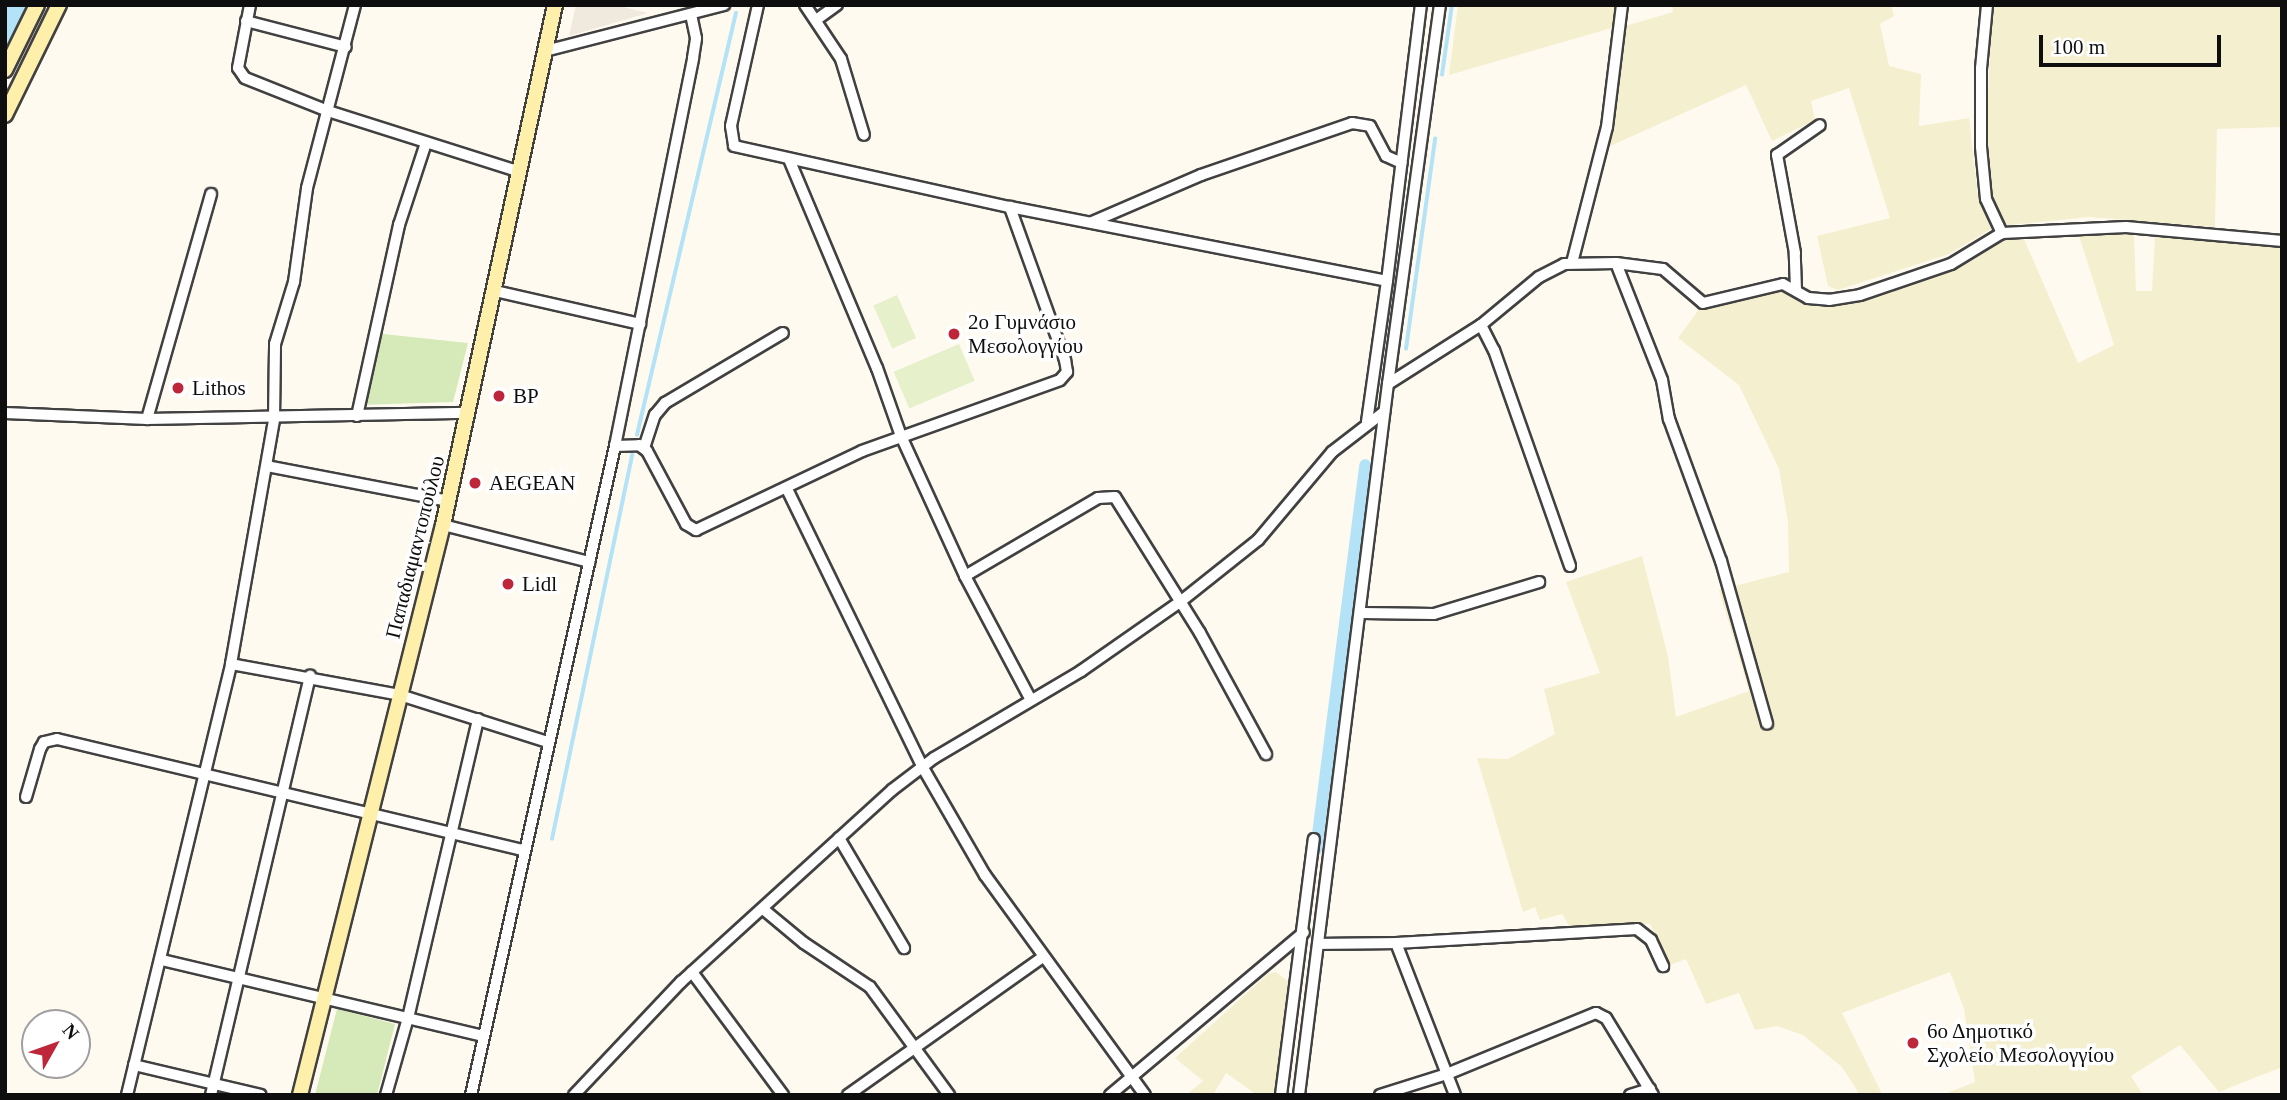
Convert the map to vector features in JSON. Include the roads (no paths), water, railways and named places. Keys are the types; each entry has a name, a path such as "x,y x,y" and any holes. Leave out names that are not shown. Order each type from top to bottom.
{"main road":[{"path":"5,69 37,5"},
{"path":"5,115 59,5"},
{"name":"Παπαδιαμαντοπούλου","path":"300,1095 443,525 555,5"}],"street":[{"path":"250,5 238,65 242,75 328,111 520,172"},
{"path":"127,1095 162,960 231,664 274,419 275,344 294,282 299,221 355,5"},
{"path":"545,51 724,5"},
{"path":"758,5 731,140 742,149 1010,207 1387,281"},
{"path":"805,5 841,59 864,135"},
{"path":"816,20 837,5"},
{"path":"1367,422 1421,5"},
{"path":"1299,1095 1363,613 1384,412 1440,5"},
{"path":"1572,263 1607,127 1622,5"},
{"path":"1987,5 1980,85 1981,147 1986,199 2002,233"},
{"path":"471,1095 522,850 589,562 640,324 693,58 696,38 691,15"},
{"path":"246,21 346,47"},
{"path":"1091,223 1201,175 1352,123 1370,126 1386,156 1402,163"},
{"path":"1796,290 1795,253 1777,155 1820,125"},
{"path":"357,416 399,225 426,144"},
{"path":"789,159 877,368 901,436 965,576 1031,700"},
{"path":"147,419 211,194"},
{"path":"644,448 686,524 694,530 901,436 1052,383 1067,372 1010,207"},
{"path":"1388,384 1481,325 1539,277 1572,263 1616,262 1666,270 1689,295 1703,303 1774,285 1796,290 1819,300 1860,295 1951,264 2002,233 2126,227 2282,241"},
{"path":"1616,262 1662,380 1671,425 1721,561 1767,724"},
{"path":"495,290 640,324"},
{"path":"1481,325 1494,350 1570,566"},
{"path":"644,448 662,406 783,333"},
{"path":"573,1095 692,972 922,766 1031,700 1180,602 1258,540 1321,464 1367,422 1384,412"},
{"path":"5,413 147,419 274,419 468,413"},
{"path":"615,446 644,448"},
{"path":"267,466 448,501"},
{"path":"787,489 922,766 995,891 1146,1095"},
{"path":"965,576 1108,495 1124,507 1266,754"},
{"path":"443,525 589,562"},
{"path":"1363,613 1434,614 1538,582"},
{"path":"231,664 310,676 400,695 547,742"},
{"path":"212,1089 310,676"},
{"path":"386,1095 408,1018 478,719"},
{"path":"26,797 40,749 50,740 205,772 522,850"},
{"path":"839,838 904,948"},
{"path":"1281,1095 1314,839"},
{"path":"764,909 804,943 870,987 949,1095"},
{"path":"1318,944 1396,943 1637,929 1651,940 1663,966"},
{"path":"1110,1095 1304,932"},
{"path":"1396,943 1455,1095"},
{"path":"848,1095 1043,957"},
{"path":"162,960 483,1036"},
{"path":"692,972 783,1095"},
{"path":"1380,1095 1447,1074 1596,1013 1605,1018 1651,1092 1630,1095"},
{"path":"134,1065 212,1089 261,1095"}],"water":[{"path":"5,5 28,5 5,54"}],"waterway":[{"path":"1442,75 1452,5"},
{"path":"637,435 736,13"},
{"path":"1406,349 1435,139"},
{"path":"552,839 632,455"},
{"path":"1316,850 1365,465"}],"place":[{"name":"2ο Γυμνάσιο Μεσολογγίου","path":"954,334"},
{"name":"Lithos","path":"178,388"},
{"name":"BP","path":"499,396"},
{"name":"AEGEAN","path":"475,483"},
{"name":"Lidl","path":"508,584"},
{"name":"6ο Δημοτικό Σχολείο Μεσολογγίου","path":"1913,1043"}]}
